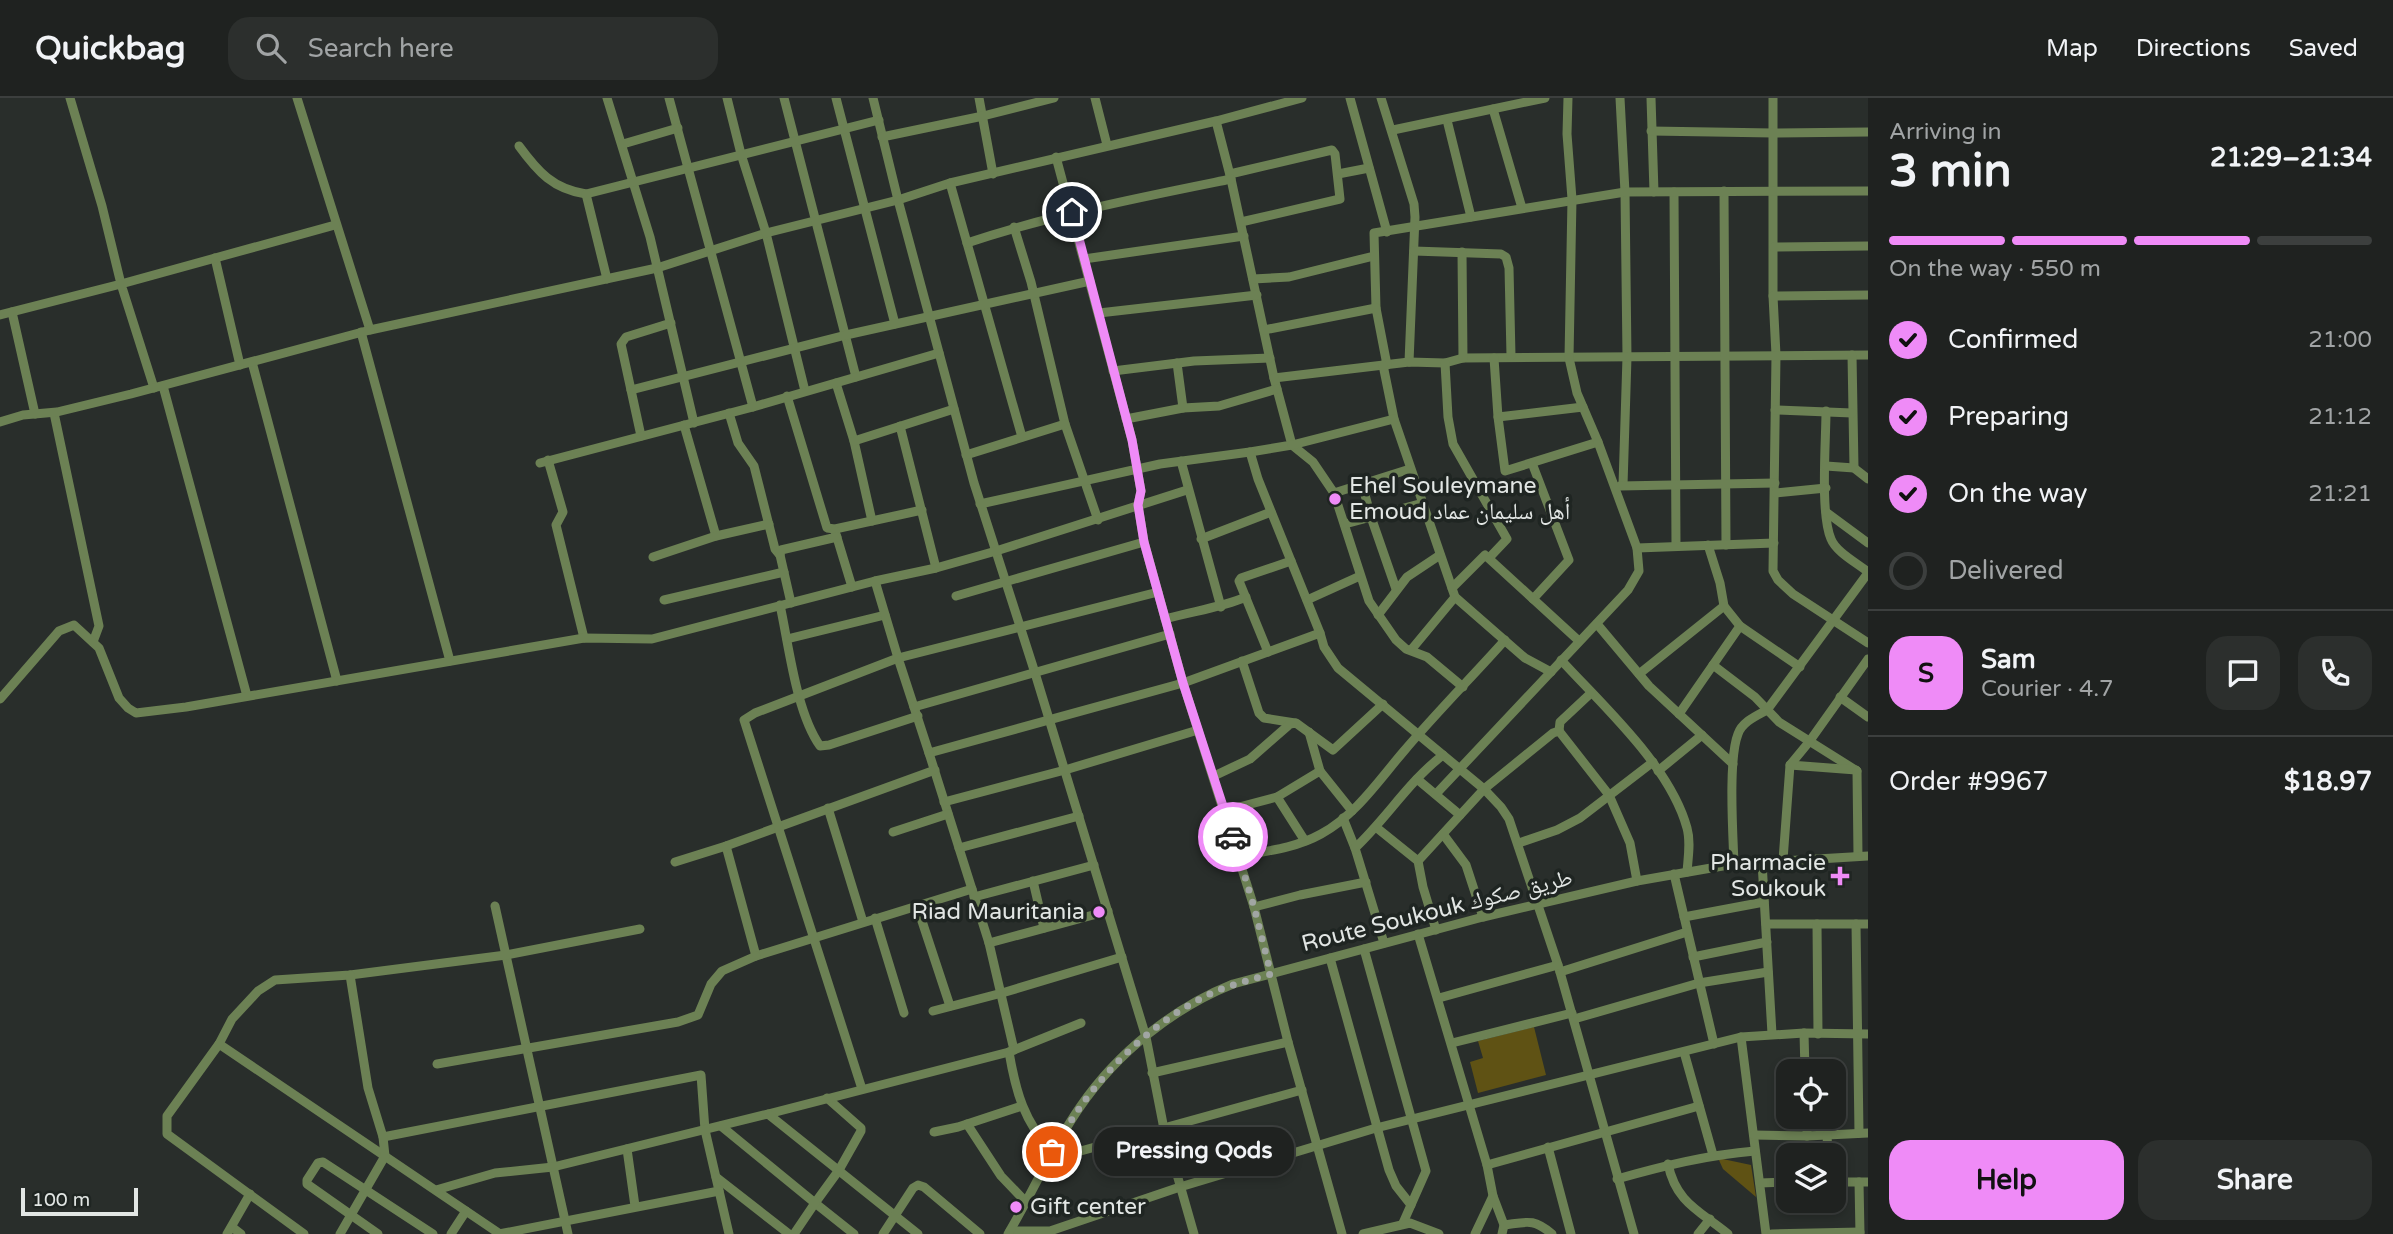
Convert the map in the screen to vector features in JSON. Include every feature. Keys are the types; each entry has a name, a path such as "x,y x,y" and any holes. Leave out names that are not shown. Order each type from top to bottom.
{"street":[{"path":"70,98 102,206 121,284 158,387 247,696"},
{"path":"297,98 335,225 351,265 450,661"},
{"path":"607,98 635,183 671,324 689,424 716,536"},
{"path":"669,98 753,407"},
{"path":"727,98 766,233 804,391"},
{"path":"783,98 856,377"},
{"path":"836,98 895,324"},
{"path":"873,98 966,455 1146,1037 1164,1129 1194,1234"},
{"path":"979,98 993,173"},
{"path":"882,137 1054,98"},
{"path":"1095,98 1107,145"},
{"path":"0,422 35,414 54,413 366,331 657,268 766,233 898,200 950,183 1216,121 1302,98"},
{"path":"1350,98 1387,232"},
{"path":"1381,98 1414,204 1409,362"},
{"path":"1436,794 1628,590 1639,571 1637,548 1619,486 1577,393 1569,358 1572,199 1567,134 1568,98"},
{"path":"1619,486 1627,357 1625,192 1620,98"},
{"path":"1651,98 1654,192"},
{"path":"1773,98 1776,488 1772,565 1778,580 1793,594 1868,643"},
{"path":"1393,130 1539,99"},
{"path":"1493,109 1522,208"},
{"path":"519,146 546,178 568,191 586,194 879,120"},
{"path":"1447,120 1471,217"},
{"path":"1216,121 1292,445 1313,462 1335,493 1360,576 1369,601 1378,615 1396,640 1427,657 1463,687"},
{"path":"623,144 678,128"},
{"path":"1651,131 1868,132"},
{"path":"968,243 1014,227 1072,212 1230,177 1332,150 1335,154 1341,196 1336,201 1241,222"},
{"path":"1056,157 1126,419 1141,491 1138,505 1144,542 1183,683 1254,907 1288,1042 1342,1234"},
{"path":"1338,174 1369,167"},
{"path":"950,183 1022,437"},
{"path":"1724,191 1726,545"},
{"path":"1551,672 1528,660 1454,592 1394,419 1376,308 1374,233 1625,192 1868,191"},
{"path":"1674,192 1676,545"},
{"path":"586,194 607,279"},
{"path":"0,314 335,225"},
{"path":"1014,227 1065,425 1098,520"},
{"path":"1084,259 1244,236"},
{"path":"1774,247 1868,246"},
{"path":"1414,251 1501,254 1506,257 1509,268 1511,356"},
{"path":"1462,252 1463,358"},
{"path":"1253,279 1289,278 1374,256"},
{"path":"215,258 240,365"},
{"path":"631,390 846,335 1090,281"},
{"path":"1099,313 1257,295"},
{"path":"1773,296 1868,295"},
{"path":"1264,330 1376,308"},
{"path":"12,312 35,414"},
{"path":"641,436 621,344 626,337 671,324"},
{"path":"584,638 556,525 563,512 544,461 753,407 939,353"},
{"path":"1852,355 1854,468"},
{"path":"1275,378 1409,362 1445,363 1463,358 1511,356 1569,358 1868,355"},
{"path":"1113,371 1177,363 1270,358"},
{"path":"1494,358 1504,470 1508,471 1598,442"},
{"path":"253,362 337,681"},
{"path":"1177,363 1183,408"},
{"path":"1445,363 1448,418 1454,443 1507,539 1489,558"},
{"path":"836,383 854,441 873,521"},
{"path":"1126,419 1183,408 1219,406 1277,389"},
{"path":"788,396 824,524 836,533"},
{"path":"1498,417 1583,407"},
{"path":"854,441 954,409"},
{"path":"1775,410 1852,413"},
{"path":"1734,864 1733,764 1740,729 1767,710 1868,573 1833,542 1826,512 1826,411"},
{"path":"54,413 100,626 93,642"},
{"path":"729,413 738,443 754,466 791,603"},
{"path":"980,503 1137,469 1292,445 1394,419"},
{"path":"966,455 1065,425"},
{"path":"900,426 936,568"},
{"path":"1250,452 1324,647 1338,668 1484,789 1501,807 1519,843 1573,1016 1630,1233"},
{"path":"1181,461 1221,607"},
{"path":"1532,463 1569,560 1533,599"},
{"path":"1826,466 1854,468 1868,479"},
{"path":"1335,493 1410,469"},
{"path":"1362,484 1396,589"},
{"path":"1619,486 1727,484 1826,488"},
{"path":"0,699 60,631 74,625 99,648 119,698 136,713 584,638 652,639 875,581 936,568 1098,520 1187,490"},
{"path":"1345,524 1423,503"},
{"path":"780,555 784,548 873,521 922,510"},
{"path":"1201,539 1271,512"},
{"path":"1826,512 1866,539"},
{"path":"653,556 716,536 769,524"},
{"path":"836,533 852,587"},
{"path":"956,596 1144,542"},
{"path":"1637,548 1774,543"},
{"path":"1708,545 1724,606 1740,626 1800,667"},
{"path":"1378,615 1407,577 1440,555"},
{"path":"1411,650 1485,555 1579,641"},
{"path":"1268,652 1240,584 1241,578 1291,561"},
{"path":"664,600 784,572"},
{"path":"1307,600 1360,576"},
{"path":"875,581 989,943 1002,993 1022,1105 1050,1156 1164,1129 1302,1090"},
{"path":"862,1089 744,720 755,713 898,658 1158,592"},
{"path":"1166,619 1221,607 1246,597"},
{"path":"780,605 799,696 820,746 1035,673 1170,634"},
{"path":"1639,674 1724,606"},
{"path":"787,639 886,615"},
{"path":"1597,624 1639,674 1733,764"},
{"path":"1679,714 1740,626"},
{"path":"929,753 1183,683 1320,633"},
{"path":"1239,856 1305,841 1322,834 1352,811 1505,640"},
{"path":"1783,860 1790,765 1868,659"},
{"path":"1561,660 1655,766 1686,827 1687,872"},
{"path":"1242,661 1259,713 1264,718 1296,723 1333,750 1383,704"},
{"path":"1713,665 1755,697 1779,722 1857,771"},
{"path":"1591,693 1560,722 1559,731 1609,795 1630,843 1637,881"},
{"path":"1840,697 1866,712"},
{"path":"1214,776 1250,759 1284,727 1296,723"},
{"path":"944,802 1065,770 1198,730"},
{"path":"1418,861 1484,789 1559,731"},
{"path":"1308,732 1320,771 1352,811"},
{"path":"1519,843 1573,822 1609,795 1702,735"},
{"path":"1355,848 1377,828 1418,779 1443,755"},
{"path":"1790,765 1857,771"},
{"path":"675,862 934,770"},
{"path":"1224,810 1277,797 1320,771"},
{"path":"1857,771 1863,856"},
{"path":"1418,779 1460,815"},
{"path":"1277,797 1305,841"},
{"path":"828,808 863,922"},
{"path":"893,832 948,814"},
{"path":"959,848 1079,816"},
{"path":"1343,818 1384,943"},
{"path":"1377,828 1418,861 1436,929"},
{"path":"1443,834 1466,865 1483,917"},
{"path":"726,846 756,956"},
{"name":"Route Soukouk طريق صكوك","path":"1009,1232 1080,1107 1106,1074 1146,1037 1188,1005 1210,993 1436,929 1637,881 1734,864 1863,856"},
{"path":"1762,862 1772,1034"},
{"path":"437,1064 678,1022 698,1015 711,984 722,971 756,956 916,906 1033,881 1094,864"},
{"path":"1674,874 1714,1044"},
{"path":"1033,881 1044,928"},
{"path":"1254,907 1366,882"},
{"path":"1684,917 1765,902"},
{"path":"495,906 568,1234"},
{"path":"916,906 950,1006"},
{"path":"989,943 1108,911"},
{"path":"875,918 904,1013"},
{"path":"1817,924 1818,1034"},
{"path":"1754,1135 1864,1133 1863,1034 1856,924"},
{"path":"1766,925 1868,924"},
{"path":"304,1234 167,1133 167,1116 219,1044 232,1019 258,990 275,980 350,975 506,955 640,929"},
{"path":"1439,998 1559,969 1687,932"},
{"path":"1418,934 1452,1043 1503,1230 1531,1221 1552,1234"},
{"path":"1693,957 1767,942"},
{"path":"1364,949 1426,1174 1403,1223"},
{"path":"933,1011 1122,957"},
{"path":"1330,958 1389,1170 1396,1186 1411,1205"},
{"path":"1452,1043 1573,1016 1699,983 1768,972"},
{"path":"340,1234 385,1157 383,1137 368,1088 350,975"},
{"path":"436,1190 495,1173 553,1167 1012,1051 1081,1023"},
{"path":"1009,1232 1051,1232 1180,1187 1376,1128 1741,1037 1804,1033 1863,1034"},
{"path":"1804,1033 1805,1059"},
{"path":"1741,1037 1766,1234"},
{"path":"1153,1073 1288,1042"},
{"path":"219,1044 499,1234 719,1191"},
{"path":"1684,1052 1713,1155"},
{"path":"383,1137 701,1075 705,1130 730,1233"},
{"path":"716,1177 792,1234 839,1170 862,1132 861,1128 827,1098"},
{"path":"934,1132 1022,1105"},
{"path":"1487,1165 1699,1106"},
{"path":"768,1114 918,1234"},
{"path":"967,1124 1001,1176 1026,1202"},
{"path":"722,1126 854,1234"},
{"path":"1807,1129 1807,1136"},
{"path":"1826,1135 1827,1143"},
{"path":"1548,1147 1571,1234"},
{"path":"627,1149 635,1206"},
{"path":"1617,1180 1668,1164 1713,1155 1755,1151"},
{"path":"378,1234 307,1184 320,1161 433,1234"},
{"path":"1668,1164 1678,1193 1728,1234"},
{"path":"1759,1183 1776,1182"},
{"path":"1772,1234 1860,1233 1864,1182 1846,1182"},
{"path":"883,1234 913,1188 918,1185 924,1187 980,1234"},
{"path":"242,1234 229,1231 250,1194"},
{"path":"1475,1234 1493,1196"},
{"path":"451,1234 466,1211"},
{"path":"1698,1234 1710,1219"},
{"path":"1363,1234 1403,1223 1416,1224 1439,1234"}],"shaded area":[{"path":"1534,1027 1546,1075 1478,1093 1470,1062 1483,1058 1478,1041"},
{"path":"1718,1158 1751,1165 1756,1197 1723,1169"}],"way so far":[{"path":"1052,1152 1080,1107 1106,1074 1146,1037 1188,1005 1210,993 1271,974 1233,837"}],"place":[{"name":"Ehel Souleymane Emoud أهل سليمان عماد","path":"1335,499"},
{"name":"Pharmacie Soukouk","path":"1840,876"},
{"name":"Riad Mauritania","path":"1099,912"},
{"name":"Pressing Qods","path":"1052,1152"},
{"name":"Gift center","path":"1016,1207"}],"route":[{"path":"1072,212 1132,440 1141,491 1138,505 1144,542 1183,683 1233,837"}]}
